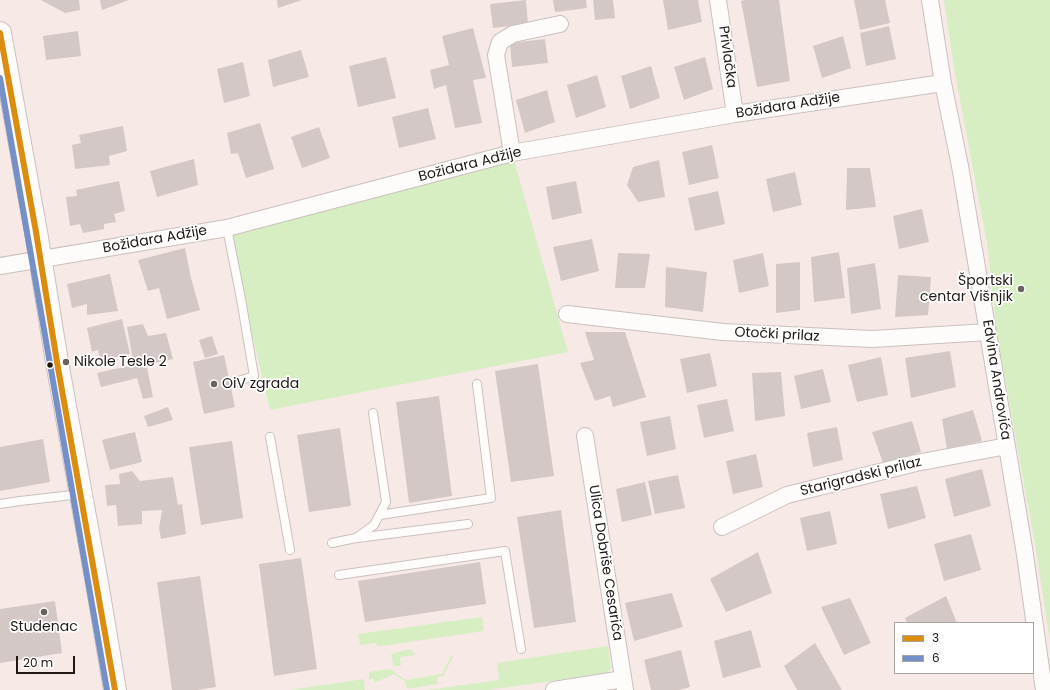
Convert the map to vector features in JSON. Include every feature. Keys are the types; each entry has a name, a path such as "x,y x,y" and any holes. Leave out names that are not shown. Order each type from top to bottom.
{"street":[{"name":"Privlačka","path":"718,0 735,114"},
{"name":"Edvina Androvića","path":"930,0 960,166 1024,548 1044,690"},
{"path":"512,153 496,55 500,42 513,34 560,24"},
{"path":"0,33 41,260 57,362 115,690"},
{"name":"Božidara Adžije","path":"0,266 227,228 512,153 735,114 944,83"},
{"name":"Otočki prilaz","path":"567,314 723,332 864,339 988,332"},
{"name":"Ulica Dobriše Cesarića","path":"585,436 624,684"},
{"name":"Starigradski prilaz","path":"722,527 787,495 916,463 1006,446"},
{"path":"554,690 624,684"}],"lane":[{"path":"227,228 254,376 236,382"},
{"path":"380,515 491,498 477,384"},
{"path":"356,538 374,524 386,502 373,413"},
{"path":"270,437 290,550"},
{"path":"0,504 81,494"},
{"path":"332,543 356,538 468,524"},
{"path":"339,575 506,551 521,648"}],"green space":[{"name":"Športski centar Višnjik","path":"944,0 1050,0 1050,643 1037,556 997,334 987,243 954,68"},
{"path":"512,153 568,352 270,410 227,228"},
{"path":"482,617 484,631 382,646 377,646 376,643 360,645 358,634"},
{"path":"608,646 611,668 607,673 489,690 427,690 499,680 497,663"},
{"path":"410,649 416,655 400,657 401,666 394,666 391,654"},
{"path":"451,656 453,657 443,676 437,677 438,684 407,689 406,682 394,674 374,683 374,679 369,679 369,672 390,669 406,680 442,674"},
{"path":"364,679 365,690 289,690 344,682"}],"building":[{"path":"41,0 79,0 80,10 65,13"},
{"path":"100,0 129,0 102,10"},
{"path":"277,0 302,0 278,8"},
{"path":"526,0 528,24 493,28 490,4"},
{"path":"553,0 586,0 587,8 555,12"},
{"path":"593,0 613,0 615,18 595,20"},
{"path":"663,0 698,0 702,22 668,30"},
{"path":"779,0 790,81 757,87 741,1"},
{"path":"854,0 885,0 890,23 860,30"},
{"path":"889,26 896,59 866,66 860,33"},
{"path":"473,28 486,78 473,80 482,123 455,128 446,85 434,89 430,70 449,65 442,36"},
{"path":"78,31 81,56 46,60 43,36"},
{"path":"843,36 851,68 822,78 813,46"},
{"path":"545,39 548,63 512,67 510,43"},
{"path":"301,50 309,77 273,87 268,60"},
{"path":"386,57 396,98 358,107 349,66"},
{"path":"705,57 713,89 684,100 674,67"},
{"path":"243,62 250,96 224,103 217,69"},
{"path":"651,66 660,98 630,109 621,76"},
{"path":"597,75 606,107 576,118 567,85"},
{"path":"547,90 555,122 525,133 516,100"},
{"path":"428,108 436,139 399,148 392,117"},
{"path":"260,123 274,169 246,178 238,153 231,154 227,133"},
{"path":"123,126 127,151 109,156 110,165 75,169 72,145 81,143 79,135"},
{"path":"319,127 330,158 302,168 291,137"},
{"path":"712,145 719,178 689,185 682,152"},
{"path":"194,159 198,185 157,197 150,171"},
{"path":"659,160 665,197 638,202 627,185 633,167"},
{"path":"847,168 870,168 876,207 846,210"},
{"path":"795,172 802,205 773,212 766,179"},
{"path":"119,181 125,211 114,214 116,222 104,224 104,229 83,233 80,224 70,226 66,197 77,196 76,190"},
{"path":"576,181 582,213 552,220 546,187"},
{"path":"718,191 725,224 695,231 688,198"},
{"path":"922,209 929,242 899,249 893,216"},
{"path":"592,239 599,271 561,281 553,247"},
{"path":"185,248 191,278 200,310 167,319 159,288 148,291 138,260"},
{"path":"839,252 845,298 814,302 811,257"},
{"path":"618,253 650,254 645,288 615,288"},
{"path":"763,253 769,286 739,293 733,260"},
{"path":"800,262 800,310 776,313 776,264"},
{"path":"875,263 881,309 851,314 847,268"},
{"path":"666,267 707,272 703,312 665,307"},
{"path":"110,274 118,311 87,315 87,304 72,308 67,284"},
{"path":"898,275 931,277 928,315 895,317"},
{"path":"122,319 130,354 100,360 98,350 92,352 87,328"},
{"path":"143,324 148,336 166,333 173,359 155,363 151,356 133,360 127,327"},
{"path":"585,332 625,332 646,397 613,407 610,396 595,401 580,363 594,360"},
{"path":"212,336 218,354 205,358 199,340"},
{"path":"950,351 956,387 911,398 905,358"},
{"path":"710,353 717,386 687,393 680,359"},
{"name":"OiV zgrada","path":"224,355 235,407 204,414 193,362"},
{"path":"881,357 888,395 857,402 848,365"},
{"path":"146,362 153,397 143,399 137,378 101,387 97,373"},
{"path":"538,364 554,476 511,482 495,371"},
{"path":"823,369 831,402 801,409 794,376"},
{"path":"781,372 785,416 755,421 752,373"},
{"path":"439,396 452,496 409,503 396,402"},
{"path":"727,399 734,431 704,438 697,405"},
{"path":"168,407 173,420 148,427 144,416"},
{"path":"973,410 982,441 947,449 942,419"},
{"path":"670,416 676,449 647,456 640,422"},
{"path":"912,421 921,452 883,463 872,432"},
{"path":"837,427 843,460 813,467 807,433"},
{"path":"340,428 351,506 309,512 297,435"},
{"path":"135,432 142,462 110,470 102,440"},
{"path":"43,439 50,482 0,491 0,447"},
{"path":"232,441 243,518 201,525 189,447"},
{"path":"756,454 763,487 733,494 726,461"},
{"path":"982,469 991,506 954,517 945,479"},
{"path":"132,471 140,481 173,477 178,505 182,504 186,534 161,539 159,528 162,510 142,511 142,524 118,526 116,505 107,506 105,485 120,484 119,474"},
{"path":"678,475 685,508 655,514 648,481"},
{"path":"645,482 652,515 622,522 616,489"},
{"path":"917,486 926,518 888,529 880,494"},
{"path":"561,510 576,622 534,628 517,517"},
{"path":"830,511 837,544 807,551 800,518"},
{"path":"971,534 981,570 944,581 934,544"},
{"path":"758,552 772,593 726,612 710,579"},
{"path":"301,558 317,669 274,676 259,564"},
{"path":"480,562 486,604 365,622 358,581"},
{"path":"200,576 216,687 197,690 172,690 157,582"},
{"path":"672,593 683,627 634,641 625,603"},
{"path":"946,596 957,622 907,622 905,618"},
{"path":"850,598 871,643 844,655 821,607"},
{"path":"55,601 62,653 0,663 0,609"},
{"path":"751,630 761,667 723,678 714,641"},
{"path":"815,643 842,690 797,690 784,666"},
{"path":"681,650 690,687 679,690 651,690 644,660"}],"transit line":[{"name":"3","path":"0,33 115,690"},
{"name":"6","path":"0,78 107,690"}],"place":[{"name":"Športski centar Višnjik","path":"1021,289"},
{"name":"Nikole Tesle 2","path":"66,362"},
{"name":"OiV zgrada","path":"214,384"},
{"name":"Studenac","path":"44,612"}]}
